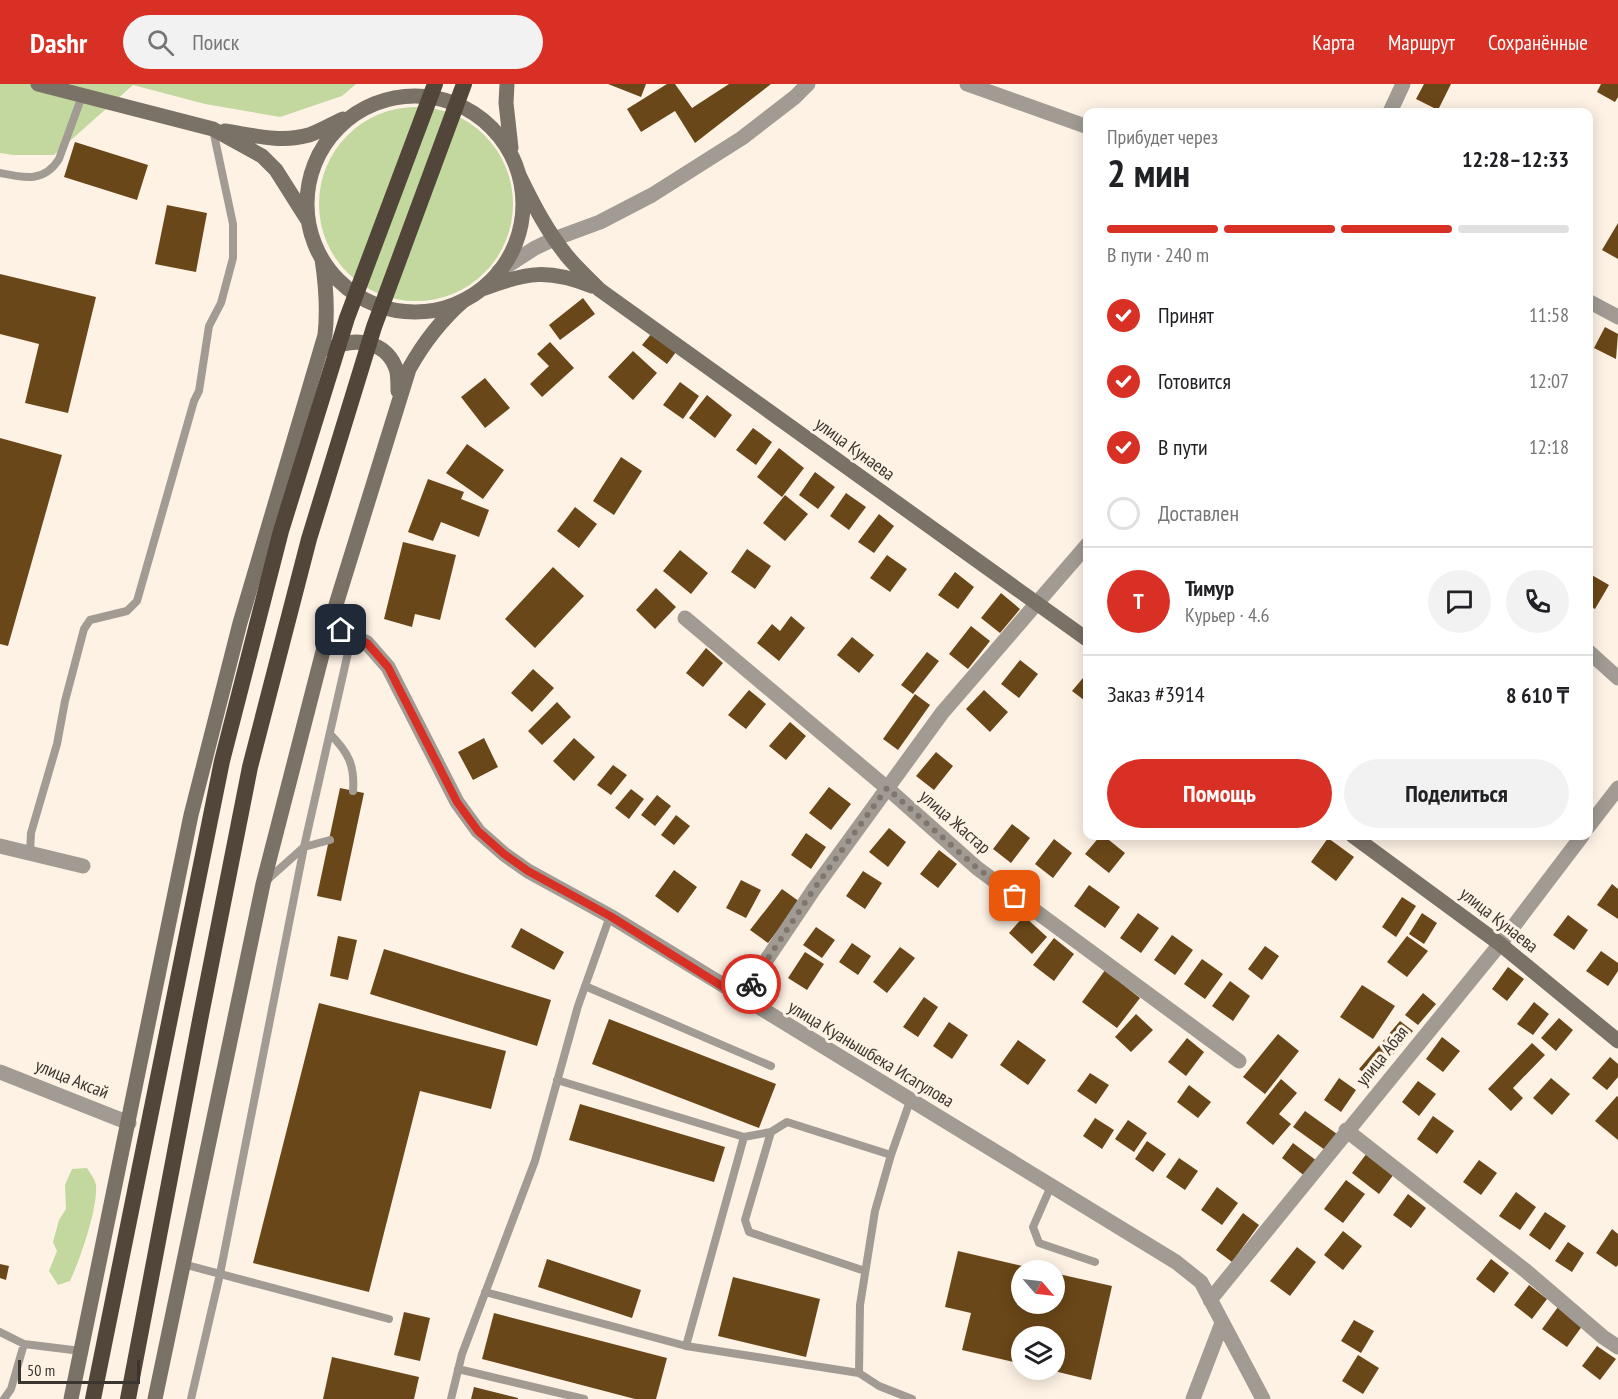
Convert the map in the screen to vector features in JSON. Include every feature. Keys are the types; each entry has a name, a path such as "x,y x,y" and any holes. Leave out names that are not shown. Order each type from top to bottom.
{"highway":[{"path":"93,1399 222,761 281,531 347,318 435,84"},
{"path":"128,1399 250,768 309,539 374,327 464,84"}],"main road":[{"path":"38,84 213,129 274,139 309,135 375,103 397,97 420,95 443,99 465,107 484,120 500,137 512,157 533,204 554,239 600,290"},
{"path":"375,103 393,84"},
{"path":"507,84 506,103 512,157"},
{"path":"308,222 307,196 312,171 322,148 338,128 357,112"},
{"path":"213,129 262,156 276,170 308,222 322,259 336,278 354,293 374,304 396,310 420,312 442,308 464,300"},
{"path":"155,1399 263,884 330,624 409,369 436,327 464,300 480,290 499,272 512,250 520,226 523,200 519,175"},
{"path":"71,1399 191,814 240,623 325,335 328,312 327,287 322,259"},
{"path":"480,290 515,277 547,273 573,279 600,290"},
{"name":"улица Кунаева","path":"600,290 1083,636"},
{"path":"317,363 330,349 345,342 360,341 375,345 388,356 396,371 399,397"},
{"name":"улица Кунаева","path":"1358,840 1500,944 1618,1041"}],"street":[{"path":"499,272 535,248 600,222 652,195 742,138 795,97 808,84"},
{"path":"967,84 1083,125"},
{"path":"1392,108 1403,84"},
{"path":"1593,304 1618,317"},
{"path":"741,998 814,889 942,713 1083,550"},
{"name":"улица Жастар","path":"685,618 887,788 977,868 1239,1061"},
{"name":"улица Куанышбека Исагулова","path":"330,624 367,643 388,667 457,802 478,831 504,854 528,871 610,916 1176,1262 1201,1282 1263,1399"},
{"path":"1593,656 1618,678"},
{"path":"1593,820 1618,788"},
{"name":"улица Абая","path":"1210,1300 1500,944 1579,840"},
{"path":"0,846 83,866"},
{"name":"улица Аксай","path":"0,1072 129,1123"},
{"path":"1347,1130 1526,1271 1602,1337 1618,1347"},
{"path":"1193,1399 1222,1323"}],"lane":[{"path":"0,173 20,177 37,177 53,168 59,159 82,96"},
{"path":"30,853 31,833 57,744 65,701 84,629 90,620 127,611 137,601 194,401 199,391 209,326 221,303 233,258 233,224 213,129"},
{"path":"191,1399 220,1274 304,847 352,635"},
{"path":"330,734 346,750 354,775 353,791"},
{"path":"263,884 304,847 330,840"},
{"path":"451,1399 462,1354 535,1161 585,986 610,916"},
{"path":"585,986 771,1066"},
{"path":"557,1080 744,1137 771,1132 787,1122 891,1155"},
{"path":"859,1373 860,1305 875,1211 910,1101"},
{"path":"771,1132 745,1220 749,1232 866,1271"},
{"path":"686,1346 744,1137"},
{"path":"1051,1186 1033,1227 1039,1243 1095,1262"},
{"path":"183,1264 389,1319"},
{"path":"485,1292 686,1346 859,1373 879,1386 912,1399"},
{"path":"0,1332 24,1344 81,1351"},
{"path":"4,1399 12,1389 24,1344"},
{"path":"458,1369 584,1399"}],"green space":[{"path":"0,84 356,84 342,96 280,117 205,104 133,85 54,155 13,155 0,153"},
{"path":"416,107 435,109 462,119 477,129 491,143 505,167 511,185 513,204 511,223 501,250 491,265 477,279 453,293 435,299 416,301 397,299 370,289 355,279 341,265 327,241 321,223 319,204 321,185 331,158 341,143 355,129 379,115 397,109"},
{"path":"87,1168 96,1185 91,1220 70,1281 58,1285 49,1271 57,1251 53,1242 59,1220 66,1209 65,1185 72,1169"}],"building":[{"path":"608,84 646,84 641,97"},
{"path":"667,84 675,84 692,108 729,84 771,84 695,143 675,111 641,132 627,109"},
{"path":"1424,84 1451,84 1439,108 1434,108 1416,99"},
{"path":"1601,84 1618,84 1618,97 1615,102 1597,92"},
{"path":"75,142 148,165 137,200 64,177"},
{"path":"167,205 207,213 196,272 155,264"},
{"path":"1618,223 1618,259 1602,250"},
{"path":"0,274 96,297 68,413 25,403 39,344 0,334"},
{"path":"583,298 595,314 560,340 549,325"},
{"path":"1605,327 1618,334 1616,359 1594,348"},
{"path":"652,333 676,352 667,364 642,345"},
{"path":"550,342 574,368 542,397 530,384 549,366 537,354"},
{"path":"633,351 657,373 633,400 608,377"},
{"path":"485,378 510,408 485,428 461,397"},
{"path":"680,382 699,396 683,419 663,405"},
{"path":"707,395 732,415 715,438 689,418"},
{"path":"753,428 772,442 756,465 736,450"},
{"path":"0,438 62,455 8,646 0,644"},
{"path":"467,444 504,470 483,499 446,473"},
{"path":"779,448 804,468 782,497 757,477"},
{"path":"621,457 642,471 614,515 593,501"},
{"path":"815,472 835,487 818,509 799,495"},
{"path":"428,479 464,492 461,499 489,510 479,537 441,522 433,541 408,532"},
{"path":"846,493 866,507 849,530 830,516"},
{"path":"785,495 808,514 785,541 763,523"},
{"path":"575,507 597,524 579,548 557,531"},
{"path":"879,514 894,526 874,553 858,542"},
{"path":"403,542 456,555 440,620 415,614 412,627 384,619"},
{"path":"747,549 771,566 755,589 731,572"},
{"path":"680,550 708,573 691,594 663,571"},
{"path":"887,555 907,569 890,592 870,578"},
{"path":"553,567 584,596 535,648 505,619"},
{"path":"955,572 974,587 958,609 938,595"},
{"path":"1593,576 1609,585 1595,609 1593,608"},
{"path":"656,588 676,607 655,629 636,610"},
{"path":"1001,593 1020,609 1000,633 981,618"},
{"path":"791,616 805,628 779,661 757,643 772,624 780,631"},
{"path":"971,626 990,641 968,669 949,654"},
{"path":"852,637 874,655 859,673 837,655"},
{"path":"706,648 723,663 703,687 686,673"},
{"path":"927,652 939,661 913,694 901,685"},
{"path":"1020,660 1038,674 1019,698 1001,684"},
{"path":"533,669 554,688 532,712 511,693"},
{"path":"1083,678 1083,699 1072,691"},
{"path":"749,690 766,704 746,729 728,715"},
{"path":"984,690 1008,712 990,732 966,709"},
{"path":"915,694 930,705 898,750 883,739"},
{"path":"557,702 571,717 542,745 528,731"},
{"path":"790,722 806,736 786,760 769,746"},
{"path":"484,738 498,767 473,780 458,752"},
{"path":"574,738 595,757 574,781 553,761"},
{"path":"936,752 953,766 934,790 916,776"},
{"path":"613,765 627,775 611,795 597,785"},
{"path":"829,787 851,804 831,830 809,813"},
{"path":"340,788 364,793 341,901 317,896"},
{"path":"631,789 644,799 629,819 615,808"},
{"path":"657,795 671,806 655,826 641,815"},
{"path":"676,815 690,826 674,845 661,835"},
{"path":"1012,824 1030,838 1011,863 993,849"},
{"path":"889,828 906,842 888,867 869,852"},
{"path":"806,833 826,847 811,869 791,855"},
{"path":"1054,839 1072,853 1053,878 1035,864"},
{"path":"1097,840 1109,840 1125,853 1109,873 1085,854"},
{"path":"1327,840 1331,840 1354,857 1336,881 1311,862"},
{"path":"939,850 957,864 938,888 920,874"},
{"path":"674,870 697,887 678,913 655,896"},
{"path":"863,871 882,883 865,909 846,896"},
{"path":"741,880 761,890 746,918 726,908"},
{"path":"1612,884 1618,889 1618,919 1597,905"},
{"path":"1089,885 1120,907 1105,928 1074,906"},
{"path":"782,889 800,902 768,943 750,930"},
{"path":"1402,897 1416,906 1396,937 1382,927"},
{"path":"1138,913 1159,928 1141,953 1120,938"},
{"path":"1422,913 1437,923 1424,944 1409,934"},
{"path":"1568,915 1588,930 1574,950 1553,935"},
{"path":"1024,916 1047,937 1032,954 1009,933"},
{"path":"816,927 835,940 822,958 803,945"},
{"path":"521,928 564,952 554,970 511,947"},
{"path":"1172,935 1193,950 1175,975 1154,960"},
{"path":"338,936 357,940 348,980 330,976"},
{"path":"1407,936 1428,951 1407,977 1387,962"},
{"path":"1054,938 1074,954 1054,981 1033,965"},
{"path":"852,943 871,956 858,975 839,962"},
{"path":"1265,946 1279,956 1262,980 1248,969"},
{"path":"900,947 915,958 887,993 873,982"},
{"path":"384,949 551,1000 537,1046 370,994"},
{"path":"1601,951 1618,963 1618,971 1608,986 1586,971"},
{"path":"805,952 824,964 807,990 788,978"},
{"path":"1202,959 1223,974 1205,999 1184,984"},
{"path":"1108,966 1125,978 1121,983 1140,998 1117,1028 1082,1002"},
{"path":"1508,967 1524,979 1507,1001 1492,989"},
{"path":"1230,981 1250,996 1233,1021 1212,1006"},
{"path":"1362,985 1395,1006 1373,1039 1340,1017"},
{"path":"1423,993 1436,1004 1418,1025 1405,1015"},
{"path":"924,997 938,1007 918,1037 903,1027"},
{"path":"1534,1002 1549,1014 1533,1035 1517,1024"},
{"path":"319,1003 506,1051 491,1109 420,1091 369,1292 253,1263"},
{"path":"1136,1014 1153,1030 1131,1052 1115,1037"},
{"path":"1559,1018 1573,1030 1556,1051 1541,1038"},
{"path":"609,1019 776,1084 759,1128 592,1064"},
{"path":"1400,1021 1413,1031 1372,1080 1359,1069"},
{"path":"949,1022 968,1035 952,1059 933,1046"},
{"path":"1278,1034 1299,1051 1265,1094 1243,1077"},
{"path":"1442,1037 1460,1051 1443,1072 1426,1059"},
{"path":"1187,1038 1204,1052 1186,1076 1168,1062"},
{"path":"1018,1040 1046,1060 1028,1085 1000,1065"},
{"path":"1532,1043 1545,1055 1513,1088 1523,1098 1511,1111 1488,1089"},
{"path":"1610,1057 1618,1064 1618,1077 1607,1090 1592,1078"},
{"path":"1090,1073 1109,1085 1096,1104 1077,1091"},
{"path":"1339,1078 1356,1090 1341,1112 1324,1100"},
{"path":"1551,1078 1570,1094 1552,1115 1533,1098"},
{"path":"1281,1079 1297,1093 1279,1114 1291,1124 1273,1145 1246,1123"},
{"path":"1418,1081 1436,1094 1419,1116 1402,1102"},
{"path":"1189,1085 1211,1102 1198,1118 1177,1102"},
{"path":"1618,1097 1618,1140 1595,1121"},
{"path":"580,1104 725,1147 714,1182 569,1140"},
{"path":"1305,1111 1337,1134 1325,1150 1293,1127"},
{"path":"1433,1116 1454,1131 1437,1154 1417,1139"},
{"path":"1095,1118 1114,1130 1102,1149 1083,1136"},
{"path":"1128,1120 1147,1133 1134,1152 1115,1139"},
{"path":"1147,1141 1166,1154 1153,1172 1135,1159"},
{"path":"1293,1143 1317,1161 1306,1177 1282,1158"},
{"path":"1367,1153 1394,1174 1379,1194 1352,1173"},
{"path":"1179,1158 1198,1171 1185,1190 1166,1177"},
{"path":"1479,1160 1497,1173 1481,1195 1463,1182"},
{"path":"1346,1180 1365,1194 1343,1223 1324,1209"},
{"path":"1217,1187 1238,1203 1222,1225 1201,1210"},
{"path":"1516,1192 1536,1207 1520,1230 1499,1216"},
{"path":"1408,1194 1426,1208 1411,1228 1393,1215"},
{"path":"1545,1212 1566,1226 1550,1250 1529,1235"},
{"path":"1243,1213 1259,1225 1232,1262 1216,1250"},
{"path":"1612,1229 1618,1234 1618,1265 1616,1267 1596,1253"},
{"path":"1343,1231 1362,1246 1343,1270 1324,1255"},
{"path":"1568,1242 1584,1253 1572,1272 1555,1261"},
{"path":"1297,1247 1316,1262 1290,1296 1270,1281"},
{"path":"958,1251 1011,1263 1011,1314 1065,1314 1065,1275 1112,1286 1091,1380 1065,1374 1065,1326 1011,1326 1011,1361 962,1350 971,1313 945,1307"},
{"path":"547,1259 641,1290 632,1318 538,1287"},
{"path":"1491,1259 1509,1273 1494,1293 1476,1279"},
{"path":"0,1264 9,1266 6,1280 0,1278"},
{"path":"733,1277 820,1299 806,1357 718,1336"},
{"path":"1529,1285 1547,1299 1532,1319 1514,1305"},
{"path":"1563,1300 1588,1318 1567,1347 1542,1329"},
{"path":"404,1312 430,1318 420,1361 394,1355"},
{"path":"494,1313 667,1358 656,1399 635,1399 482,1359"},
{"path":"1354,1320 1374,1331 1361,1353 1341,1341"},
{"path":"1597,1346 1616,1359 1600,1380 1582,1366"},
{"path":"1358,1355 1379,1368 1363,1394 1342,1381"},
{"path":"332,1357 419,1377 414,1399 323,1399"},
{"path":"474,1387 518,1398 518,1399 471,1399"}],"way so far":[{"path":"751,984 814,889 887,788 977,868 1015,896"}],"route":[{"path":"341,630 367,643 388,667 457,802 478,831 504,854 528,871 610,916 741,998 751,984"}]}
